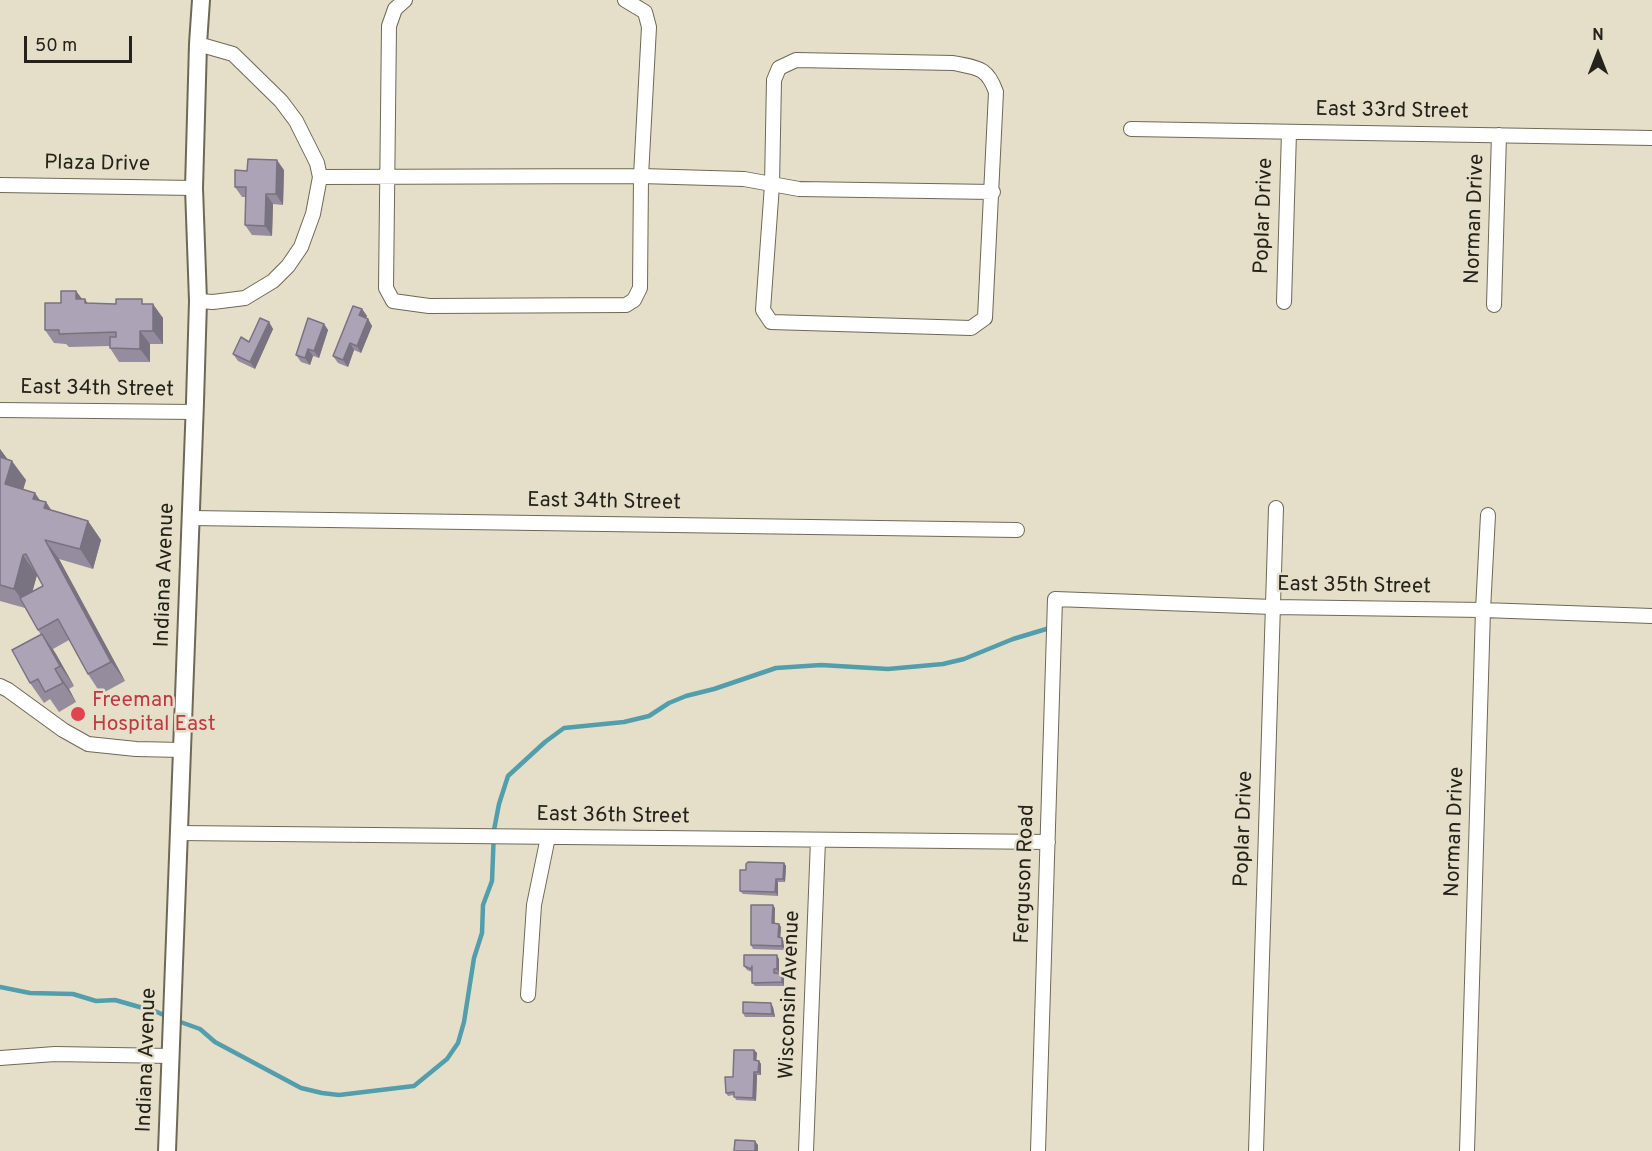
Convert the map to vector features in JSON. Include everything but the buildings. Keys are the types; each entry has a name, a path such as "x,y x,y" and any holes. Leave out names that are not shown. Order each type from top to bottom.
{"street":[{"name":"Indiana Avenue","path":"167,1151 198,301 194,188 201,0"},
{"path":"405,0 395,9 389,26 386,288 393,301 429,306 626,305 634,300 640,288 641,176 649,27 645,12 625,0"},
{"path":"198,44 233,54 280,101 300,128 320,177 313,214 301,247 288,266 273,281 245,297 213,302 198,301"},
{"path":"796,60 953,63 976,67 990,76 996,92 993,192 985,318 971,328 771,322 763,309 772,185 774,80 779,68 796,60"},
{"name":"East 33rd Street","path":"1131,129 1652,138"},
{"name":"Poplar Drive","path":"1284,302 1289,132"},
{"name":"Norman Drive","path":"1494,305 1499,135"},
{"path":"320,177 641,176 744,179 799,189 993,192"},
{"name":"Plaza Drive","path":"0,184 194,188"},
{"name":"East 34th Street","path":"0,410 194,412"},
{"name":"Poplar Drive","path":"1256,1151 1276,508"},
{"name":"Norman Drive","path":"1467,1151 1483,610 1488,515"},
{"name":"East 34th Street","path":"190,518 1017,530"},
{"name":"East 35th Street","path":"1055,599 1652,616"},
{"name":"Ferguson Road","path":"1038,1151 1055,599"},
{"path":"0,686 63,730 88,744 136,749 182,750"},
{"name":"East 36th Street","path":"179,833 1048,842"},
{"path":"528,995 534,905 549,837"},
{"name":"Wisconsin Avenue","path":"806,1151 818,840"},
{"path":"0,1058 55,1054 171,1056"}],"waterway":[{"path":"175,1020 200,1029 215,1042 301,1088 339,1095 414,1086 447,1059 458,1043 464,1022 474,958 482,933 483,905 492,881 494,830 508,776 564,728 624,722 649,716 669,703 686,696 776,668 821,665 888,669 943,664 964,659 1013,639 1053,627"},
{"path":"0,987 30,993 73,994 96,1001 115,1000 168,1017"}],"place":[{"name":"Freeman Hospital East","path":"78,714"}]}
